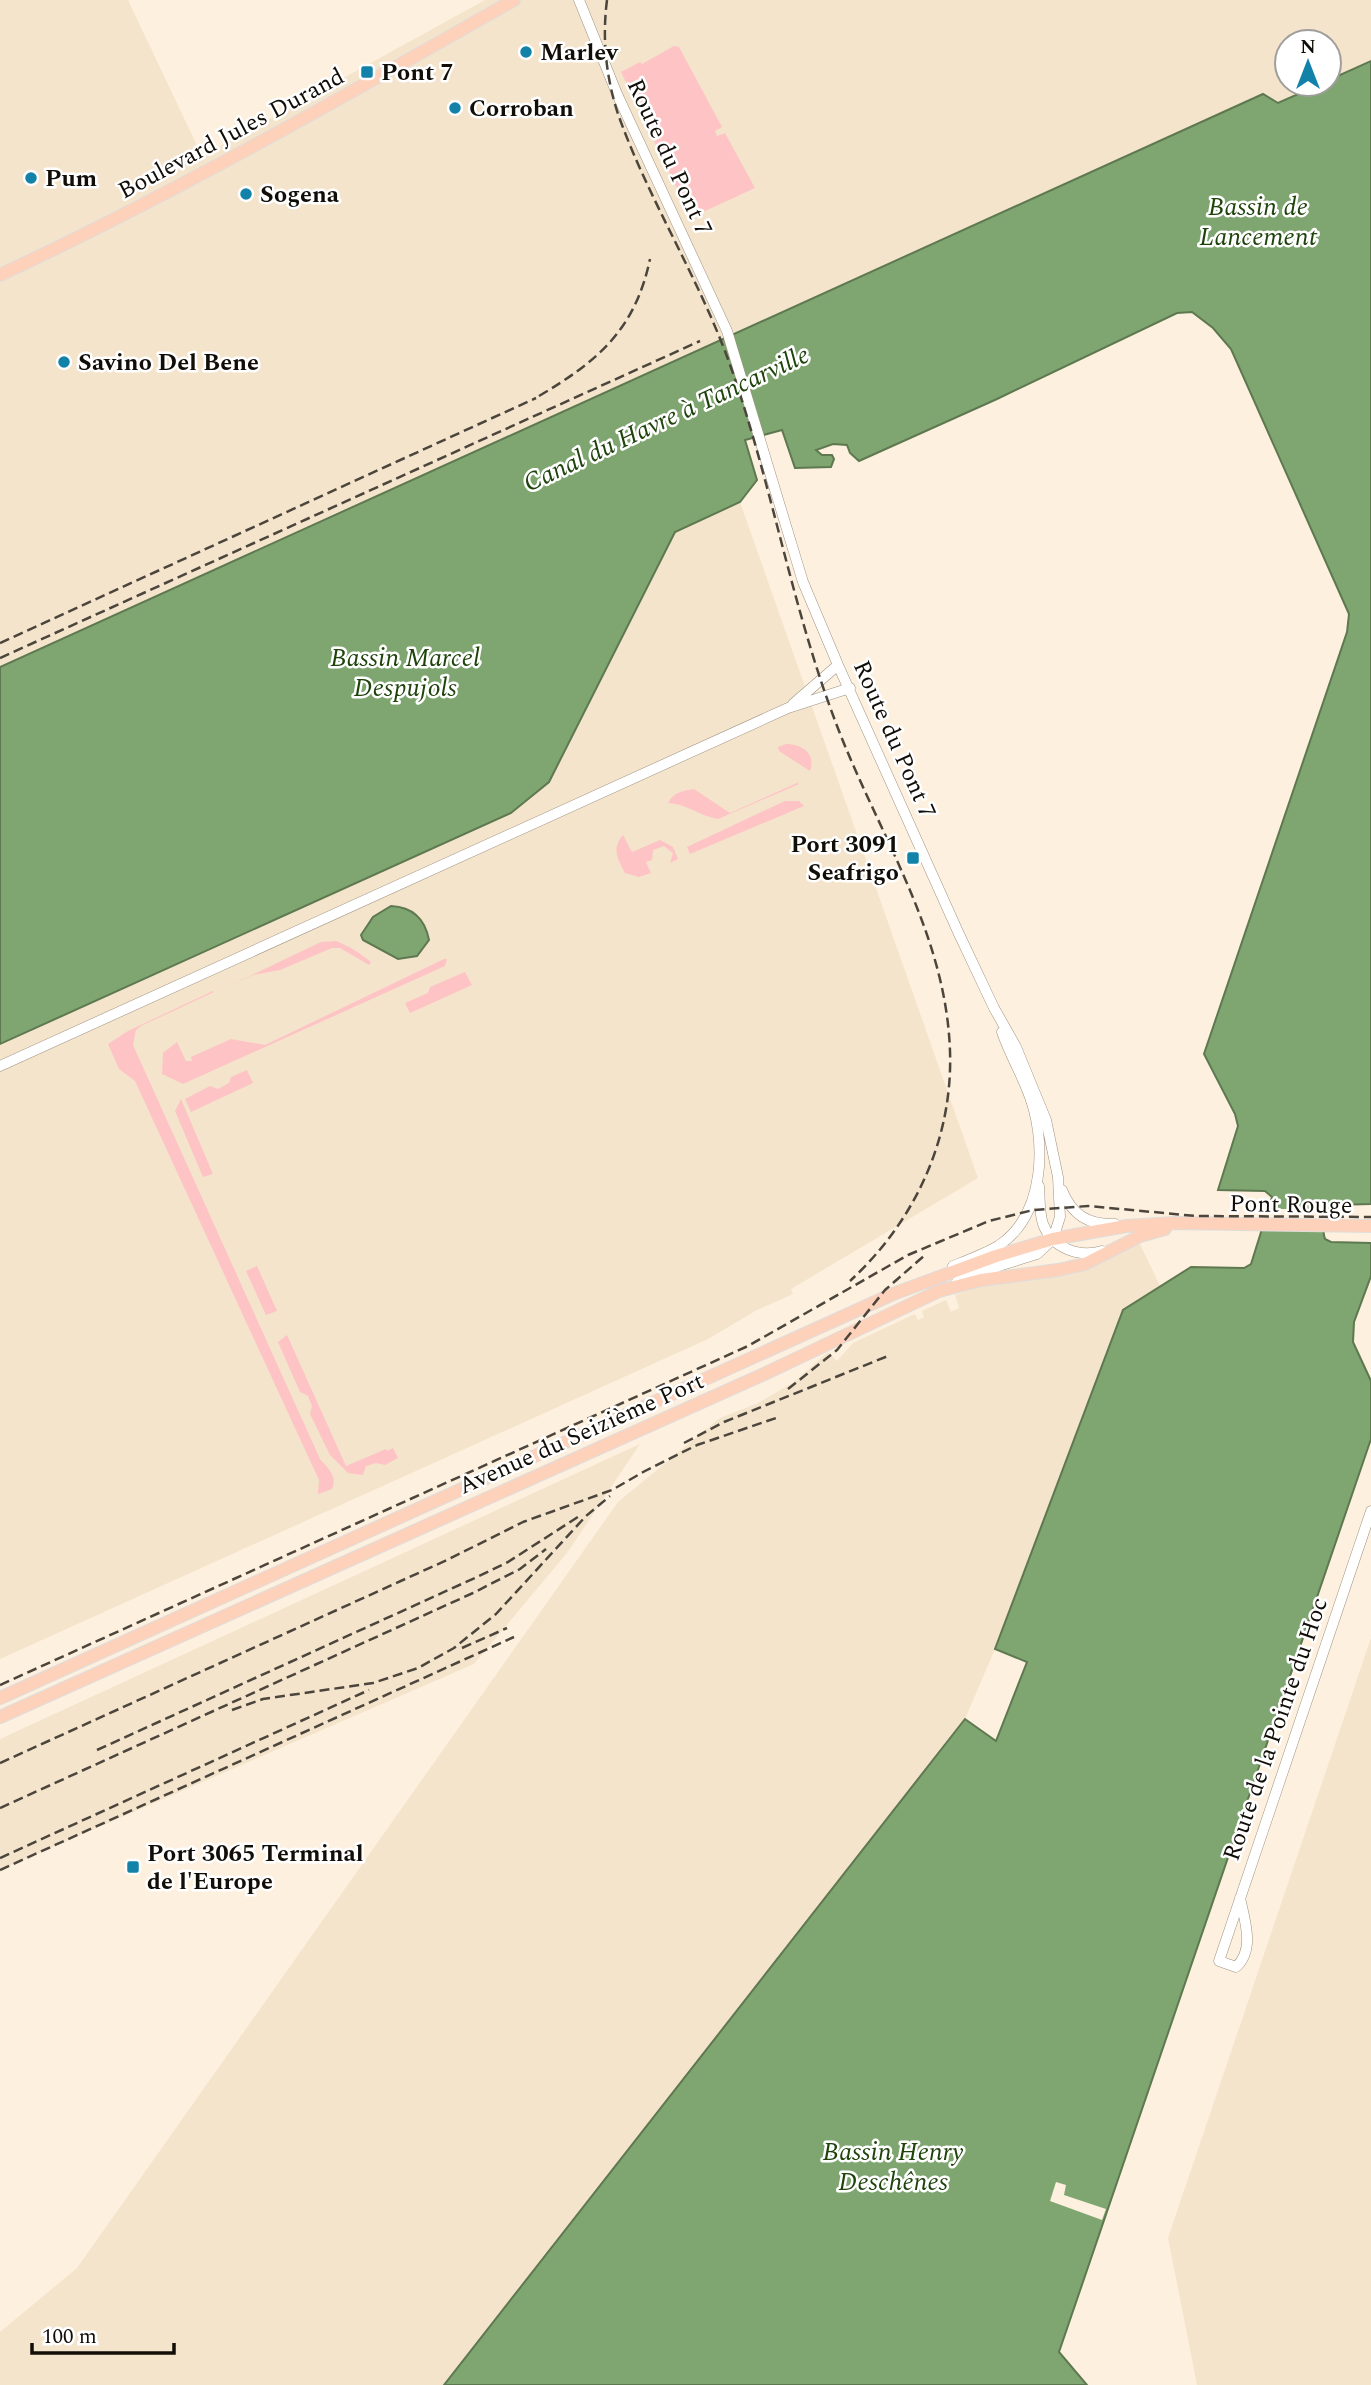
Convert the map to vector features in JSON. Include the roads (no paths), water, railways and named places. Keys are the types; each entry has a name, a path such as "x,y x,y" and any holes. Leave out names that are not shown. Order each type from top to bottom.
{"main road":[{"name":"Boulevard Jules Durand","path":"0,275 145,205 285,130 514,0"},
{"name":"Avenue du Seizième Port","path":"0,1698 893,1294 996,1256 1053,1239 1161,1223 1211,1224"},
{"name":"Avenue du Seizième Port","path":"0,1717 762,1375 939,1292 981,1280 1071,1268 1152,1232 1189,1224"},
{"name":"Pont Rouge","path":"1211,1224 1371,1226"}],"street":[{"name":"Route du Pont 7","path":"579,0 617,94 727,331 803,582 994,1008"},
{"path":"788,708 838,665"},
{"path":"0,1066 788,708 850,688"},
{"path":"994,1008 1035,1115 1041,1215 1046,1231 1062,1247 1083,1254 1120,1245"},
{"path":"939,1292 970,1275 1037,1254 1053,1239 1060,1217 1058,1177 1041,1104 1016,1047 994,1008"},
{"path":"893,1294 998,1245 1012,1233 1030,1206 1039,1164"},
{"path":"1058,1177 1070,1207 1084,1219 1109,1224 1161,1223"},
{"name":"Route de la Pointe du Hoc","path":"1240,1898 1248,1936 1243,1960 1236,1967 1219,1961 1240,1898 1371,1511"}],"water":[{"path":"1371,61 1371,1204 1334,1205 1327,1216 1324,1231 1325,1239 1331,1242 1371,1243 1371,1276 1354,1322 1353,1342 1371,1381 1371,1439 1059,2352 1087,2385 444,2385 965,1719 996,1741 1027,1662 995,1649 1123,1310 1191,1267 1244,1268 1251,1264 1272,1197 1265,1191 1218,1190 1238,1126 1235,1114 1204,1054 1347,632 1349,614 1231,349 1213,328 1192,312 1177,313 859,461 850,453 847,445 833,444 816,450 822,455 832,455 834,459 831,467 795,468 782,430 745,440 757,480 740,502 675,532 549,782 511,813 0,1044 0,667 1263,94 1278,103 1289,98 1343,98 1343,74"},
{"path":"391,906 405,909 421,920 429,940 417,956 398,959 363,940 361,935 373,917"}],"railway":[{"path":"607,0 606,58 618,114 630,146 703,299 729,362 758,453 823,686 855,770 924,926 937,966 946,1008 950,1051 949,1084 937,1147 911,1205 873,1258 850,1281"},
{"path":"539,396 579,370 611,341 635,305 650,259"},
{"path":"0,658 700,341"},
{"path":"0,643 536,398"},
{"path":"0,1685 748,1346 908,1255 989,1221 1033,1210 1088,1206 1196,1216 1371,1217"},
{"path":"788,1389 837,1350 885,1290 925,1255"},
{"path":"684,1443 724,1422 888,1356"},
{"path":"0,1763 447,1560 523,1522 612,1490 697,1445 776,1418"},
{"path":"232,1710 263,1699 373,1683 418,1668 454,1648 496,1614 586,1516 610,1496"},
{"path":"97,1750 508,1562 581,1515"},
{"path":"0,1808 473,1593 520,1569 546,1549"},
{"path":"462,1648 507,1628"},
{"path":"0,1870 514,1637"},
{"path":"0,1858 369,1690"}],"place":[{"name":"Marlev","path":"526,52"},
{"name":"Pont 7","path":"367,72"},
{"name":"Corroban","path":"455,108"},
{"name":"Pum","path":"31,178"},
{"name":"Sogena","path":"246,194"},
{"name":"Savino Del Bene","path":"64,362"},
{"name":"Port 3091 Seafrigo","path":"913,858"},
{"name":"Port 3065 Terminal de l'Europe","path":"133,1867"}],"water label":[{"name":"Bassin de Lancement","path":"1258,221"},
{"name":"Canal du Havre à Tancarville","path":"666,418"},
{"name":"Bassin Marcel Despujols","path":"405,672"},
{"name":"Bassin Henry Deschênes","path":"893,2166"}]}
